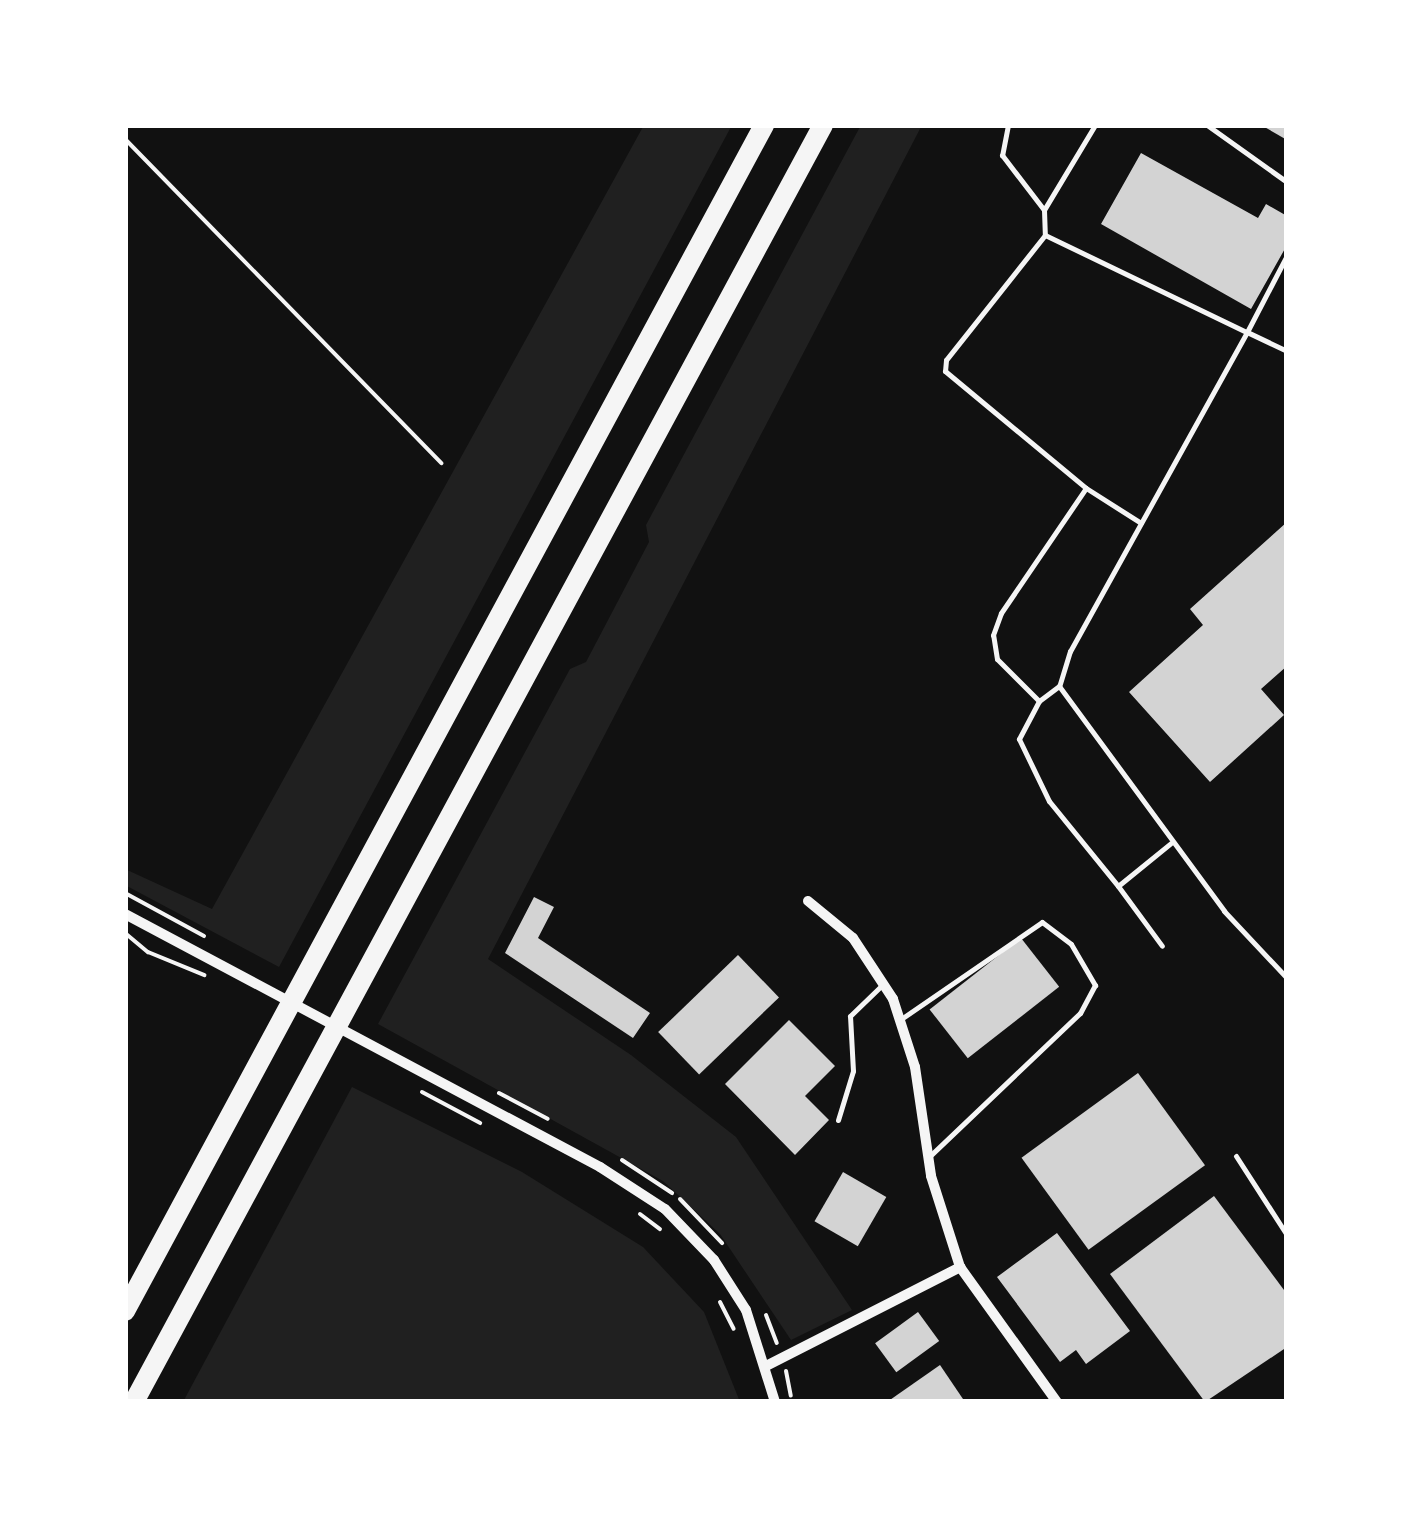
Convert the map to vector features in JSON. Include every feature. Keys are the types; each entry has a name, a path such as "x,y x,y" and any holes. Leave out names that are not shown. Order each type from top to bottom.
{"highway":[{"path":"125,1311 764,125"},
{"path":"134,1402 822,125"}],"street":[{"path":"808,900 853,938 884,983 901,1019 929,1157 960,1267 1057,1402"},
{"path":"125,914 399,1059 665,1209 733,1288 768,1365 775,1402"},
{"path":"768,1365 960,1267"}],"lane":[{"path":"1008,125 1002,156 1044,210"},
{"path":"1095,125 1044,210 1045,236 946,360 945,371 1086,488 1141,522"},
{"path":"1207,125 1287,182"},
{"path":"1045,236 1287,351"},
{"path":"1162,946 1025,762 1020,738 1039,701 1059,686 1070,650 1287,255"},
{"path":"1039,701 997,660 993,636 1001,613 1086,488"},
{"path":"1059,686 1172,843 1287,978"},
{"path":"1118,886 1172,843"},
{"path":"901,1019 1042,922 1071,944 1095,985 1080,1013 929,1157"},
{"path":"838,1120 854,1071 850,1016 884,983"},
{"path":"1236,1156 1287,1235"}],"path":[{"path":"125,139 442,463"},
{"path":"125,933 184,971 210,977"},
{"path":"410,1083 492,1129"},
{"path":"632,1208 668,1237"},
{"path":"717,1296 738,1336"}],"shaded area":[{"path":"644,125 732,125 279,967 125,885 125,869 212,909"},
{"path":"861,125 922,125 488,959 631,1055 736,1137 852,1310 791,1340 720,1234 663,1181 378,1024 570,669 586,662 649,542 646,525"},
{"path":"352,1087 522,1172 643,1247 704,1312 740,1402 183,1402"}],"building":[{"path":"1261,125 1287,125 1287,140"},
{"path":"1141,153 1258,218 1266,204 1287,216 1287,245 1251,309 1101,224"},
{"path":"1287,522 1287,666 1261,689 1284,715 1210,782 1129,692 1203,625 1190,609"},
{"path":"534,897 554,907 538,938 650,1013 633,1038 505,953"},
{"path":"1021,938 1059,987 968,1058 930,1009"},
{"path":"738,955 779,997 699,1075 658,1032"},
{"path":"789,1020 835,1066 805,1096 829,1120 795,1155 725,1084"},
{"path":"1138,1073 1205,1165 1089,1250 1022,1158"},
{"path":"843,1172 886,1197 858,1246 814,1221"},
{"path":"1214,1196 1287,1294 1287,1347 1205,1402 1110,1274"},
{"path":"1057,1233 1130,1331 1086,1364 1076,1350 1060,1362 997,1277"},
{"path":"918,1312 939,1341 896,1372 875,1343"},
{"path":"940,1365 965,1402 887,1402"}]}
